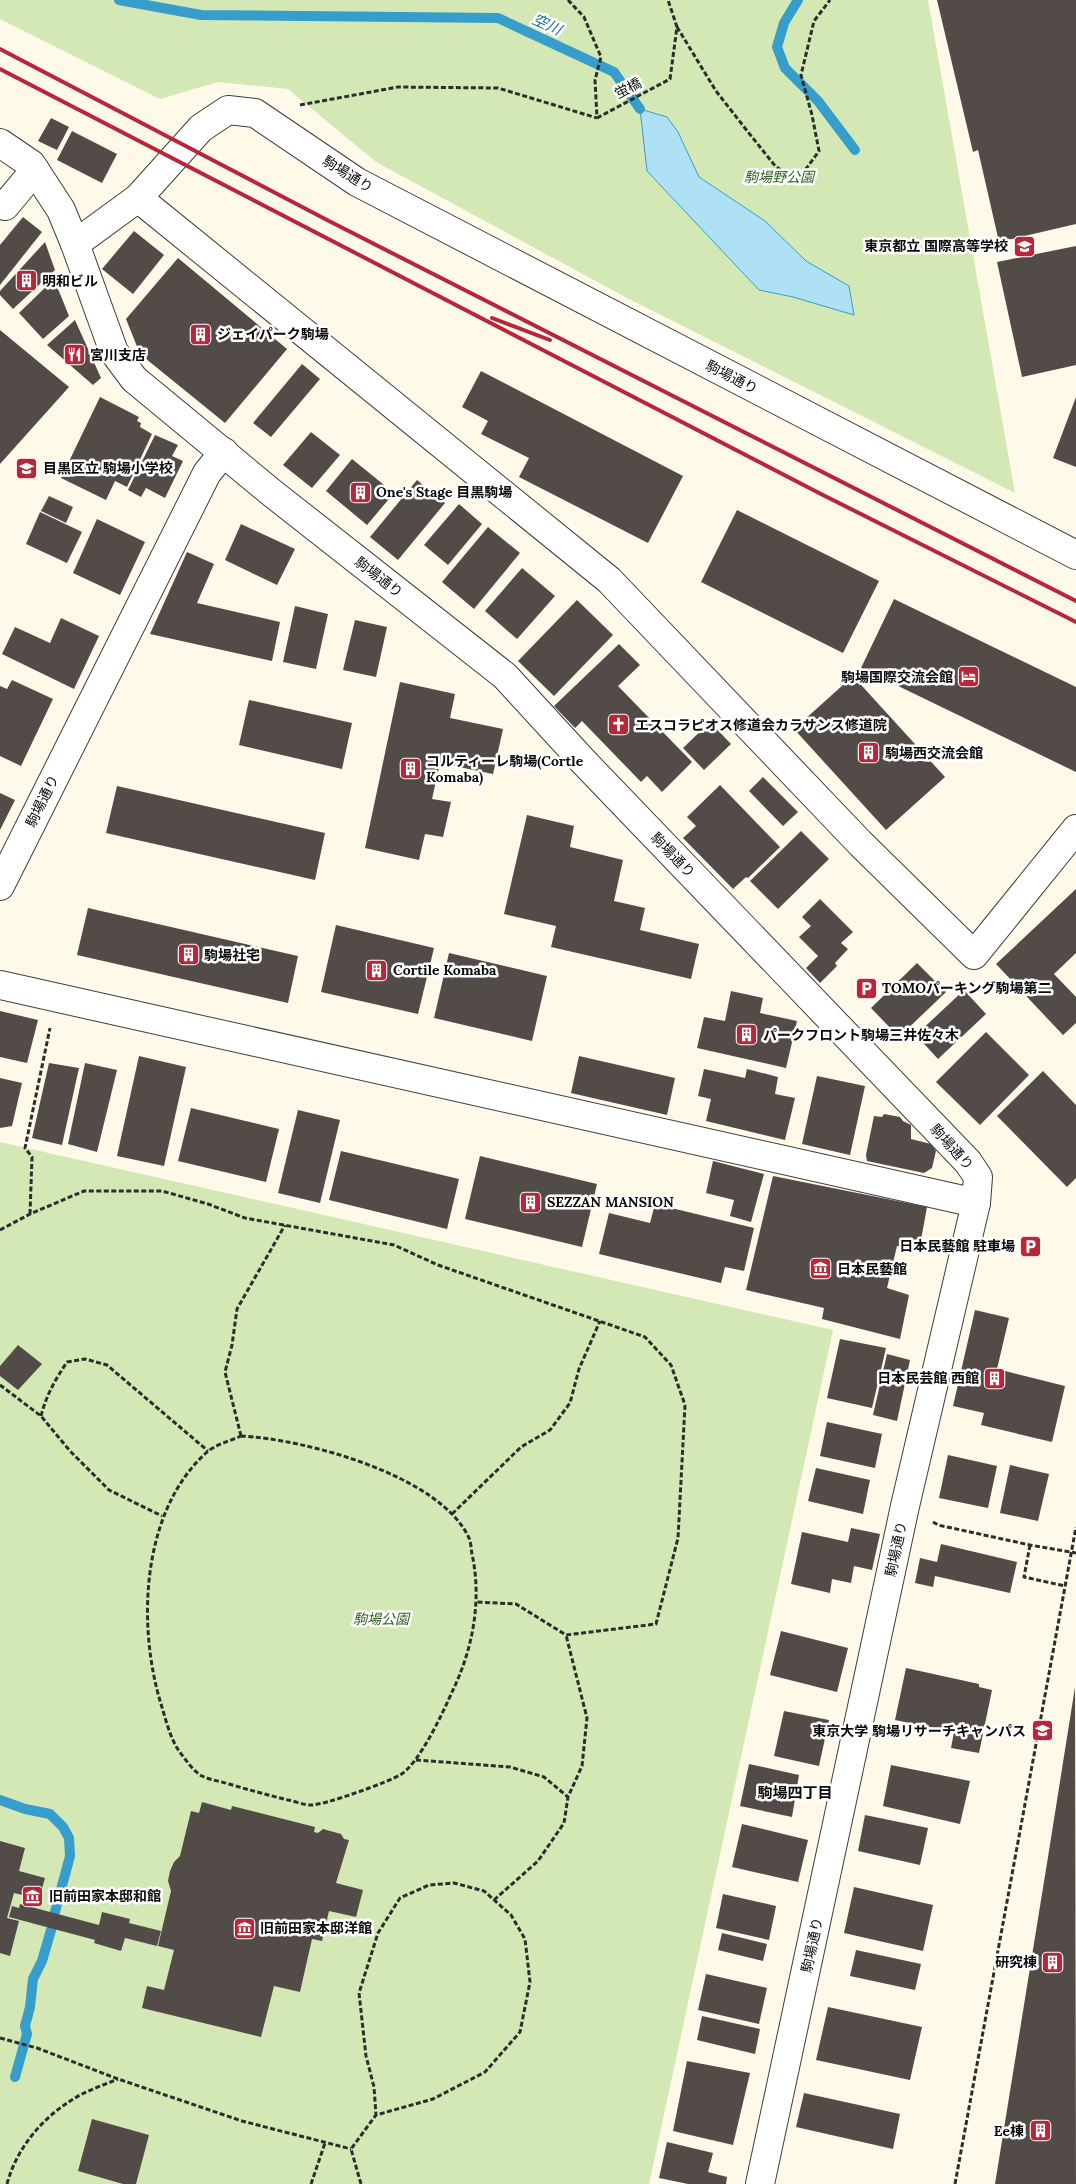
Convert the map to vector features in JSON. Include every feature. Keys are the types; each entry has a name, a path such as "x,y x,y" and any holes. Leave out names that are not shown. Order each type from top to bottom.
{"street":[{"name":"駒場通り","path":"75,244 138,198 200,128 228,110 255,113 357,182 1076,555"},
{"name":"駒場通り","path":"0,143 31,164 61,210 114,352 134,379 272,493 505,676 582,760 968,1162 978,1177 976,1203 906,1506 760,2184"},
{"path":"5,206 36,170"},
{"path":"138,198 609,580 860,843 974,955 1076,829"},
{"name":"駒場通り","path":"0,886 207,473 224,452"},
{"path":"0,985 976,1203"}],"path":[{"path":"255,113 398,87 498,88 597,118 595,80 601,57 584,17 568,0"},
{"path":"668,0 677,27 716,91 776,167 798,180 819,151 812,115 800,75 814,21 830,0"},
{"name":"蛍橋","path":"597,118 670,78 677,27"},
{"path":"30,1214 32,1157 25,1148 56,998"},
{"path":"0,1230 30,1214 84,1191 162,1191 208,1204 246,1218 394,1245 438,1265 645,1337 670,1365 684,1405 678,1538 656,1624 566,1635 516,1604 477,1602"},
{"path":"241,1436 225,1372 232,1345 237,1310 285,1225"},
{"path":"452,1514 521,1447 550,1430 570,1403 579,1369 600,1321"},
{"path":"40,1416 53,1383 67,1362 85,1359 107,1365 208,1450"},
{"path":"0,1385 40,1416 70,1451 109,1490 162,1516"},
{"path":"241,1436 268,1438 318,1448 380,1470 426,1492 452,1514 469,1538 477,1602 467,1653 455,1686 440,1718 416,1760 401,1775 346,1796 312,1805 263,1794 200,1775 178,1750 168,1726 153,1676 149,1624 149,1568 162,1516 183,1478 208,1450 241,1436"},
{"path":"906,1506 916,1508 938,1525 1076,1553"},
{"path":"956,2184 1076,1527"},
{"path":"1030,1545 1024,1577 1064,1586"},
{"path":"494,1900 538,1860 549,1846 564,1823 568,1797 582,1766 587,1718 566,1635"},
{"path":"416,1760 510,1767 544,1777 568,1797"},
{"path":"351,2149 376,2115 433,2099 485,2072 520,2032 530,1982 525,1939 511,1915 484,1891 454,1883 429,1885 400,1898 378,1933 359,1993 366,2056 374,2087 376,2115"},
{"path":"0,2038 37,2048 118,2079 242,2121 351,2149"},
{"path":"7,2184 11,2170 29,2139 45,2120 76,2097 118,2079"},
{"path":"311,2184 325,2143"},
{"path":"351,2149 361,2184"}],"green space":[{"name":"駒場野公園","path":"0,0 928,0 1015,493 627,298 376,162 288,89 218,82 160,99 0,19"},
{"name":"駒場公園","path":"0,1142 833,1330 649,2184 0,2184"}],"water":[{"path":"640,109 667,117 678,132 699,177 765,221 806,261 849,286 854,315 793,297 759,290 647,171"}],"building":[{"path":"937,0 1076,0 1076,224 999,242 978,150 973,152"},
{"path":"51,118 69,127 57,150 38,141"},
{"path":"72,131 117,154 102,183 57,160"},
{"path":"23,217 42,232 0,285 0,245"},
{"path":"134,231 164,255 133,294 102,269"},
{"name":"明和ビル","path":"45,242 55,270 13,309 0,295 0,291"},
{"path":"1076,246 1076,365 1022,377 997,262"},
{"name":"ジェイパーク駒場","path":"178,258 287,349 225,423 140,354 126,319"},
{"path":"54,279 69,316 43,339 19,313"},
{"path":"75,320 101,378 93,385 47,345"},
{"path":"0,330 69,387 0,464"},
{"path":"302,364 320,379 271,437 253,423"},
{"path":"481,371 683,476 648,543 519,477 529,458 481,434 488,421 462,407"},
{"path":"100,397 139,417 137,421 141,423 140,427 152,434 127,487 115,481 106,500 61,478"},
{"path":"1076,397 1076,467 1053,458"},
{"path":"311,432 340,455 312,488 283,465"},
{"path":"155,435 178,445 172,456 183,461 165,498 146,488 141,497 128,490"},
{"name":"One's Stage 目黒駒場","path":"352,459 394,493 367,525 326,491"},
{"path":"417,480 445,503 398,560 370,537"},
{"path":"49,496 73,507 66,523 41,511"},
{"path":"459,504 482,524 448,565 424,545"},
{"path":"737,510 879,581 843,653 701,582"},
{"path":"40,512 82,532 67,563 26,544"},
{"path":"97,519 145,542 120,595 73,573"},
{"path":"241,524 295,549 277,585 225,560"},
{"path":"488,527 520,553 474,609 442,582"},
{"path":"187,552 214,564 197,603 280,622 272,661 150,634"},
{"path":"522,568 555,596 517,639 485,611"},
{"name":"駒場国際交流会館","path":"894,599 1076,687 1076,772 861,668"},
{"path":"577,600 613,635 554,696 518,661"},
{"path":"295,606 328,614 316,669 283,662"},
{"path":"61,618 99,636 74,689 2,654 15,627 50,643"},
{"path":"355,620 387,627 376,677 343,670"},
{"path":"619,644 640,665 618,686 692,762 662,792 647,776 641,782 582,721 575,728 554,706"},
{"name":"駒場西交流会館","path":"853,676 945,777 886,830 794,729"},
{"path":"12,680 53,699 21,766 0,756 0,686 7,689"},
{"name":"コルティーレ駒場(Cortle Komaba)","path":"400,682 455,694 450,718 503,729 493,774 440,763 432,799 451,802 443,837 425,834 419,860 365,848"},
{"path":"249,700 352,723 342,769 239,745"},
{"path":"710,722 731,744 704,770 683,748"},
{"path":"763,777 798,812 783,826 749,791"},
{"path":"720,785 780,847 748,878 746,877 733,889 683,838 696,826 687,817"},
{"path":"117,786 325,833 315,880 106,833"},
{"path":"0,793 15,800 0,830"},
{"path":"527,815 574,826 570,847 623,860 614,901 645,908 640,930 699,944 691,979 551,947 556,926 504,914"},
{"path":"801,831 829,859 778,909 750,881"},
{"path":"1076,889 1076,953 1054,974 1076,997 1076,1023 1063,1035 996,964"},
{"path":"820,899 853,932 841,943 848,949 835,963 837,966 820,983 806,968 818,956 799,937 811,926 802,917"},
{"name":"駒場社宅","path":"88,908 298,956 288,1003 77,955"},
{"name":"Cortile Komaba","path":"336,925 434,948 418,1014 321,992"},
{"name":"Cortile Komaba","path":"449,953 547,976 532,1041 434,1018"},
{"path":"917,963 946,992 899,1037 871,1008"},
{"path":"964,990 986,1014 938,1059 916,1035"},
{"name":"パークフロント駒場三井佐々木","path":"731,991 763,998 760,1013 797,1021 786,1068 697,1048 704,1017 725,1021"},
{"path":"0,1011 38,1020 27,1063 0,1057"},
{"path":"986,1032 1029,1075 980,1125 936,1082"},
{"path":"139,1056 186,1067 164,1166 117,1156"},
{"path":"579,1056 675,1078 667,1115 571,1093"},
{"path":"49,1063 79,1068 62,1145 32,1138"},
{"path":"85,1063 117,1070 97,1152 68,1144"},
{"path":"704,1069 745,1078 747,1069 778,1077 775,1094 795,1098 785,1140 706,1121 711,1099 698,1096"},
{"path":"1043,1071 1076,1105 1076,1178 1067,1187 997,1116"},
{"path":"817,1076 865,1086 850,1155 802,1144"},
{"path":"0,1078 22,1083 12,1126 0,1128"},
{"path":"191,1108 279,1129 266,1182 178,1161"},
{"path":"298,1110 340,1120 320,1203 278,1193"},
{"path":"884,1114 900,1117 911,1125 911,1139 931,1144 936,1151 932,1168 924,1173 867,1161 866,1155 874,1116 882,1117"},
{"path":"341,1151 459,1179 447,1229 329,1200"},
{"name":"SEZZAN MANSION","path":"480,1156 597,1184 582,1247 465,1219"},
{"path":"713,1161 764,1174 751,1222 730,1216 734,1200 706,1193"},
{"name":"日本民藝館","path":"773,1176 927,1207 919,1251 897,1246 887,1288 909,1295 900,1339 822,1319 824,1308 746,1290"},
{"path":"655,1204 754,1228 744,1271 725,1267 721,1283 599,1254 609,1213 650,1223"},
{"name":"日本民芸館 西館","path":"975,1310 1009,1318 997,1369 1065,1386 1052,1442 981,1425 984,1413 953,1406"},
{"path":"840,1339 886,1348 872,1408 827,1398"},
{"path":"18,1345 42,1364 18,1390 0,1376 0,1366"},
{"path":"887,1354 910,1360 897,1421 873,1415"},
{"path":"827,1422 882,1434 875,1468 820,1456"},
{"path":"948,1455 997,1466 988,1508 939,1498"},
{"path":"1010,1465 1049,1474 1038,1521 1000,1513"},
{"path":"816,1468 870,1480 863,1514 808,1501"},
{"path":"851,1528 880,1534 872,1570 854,1566 851,1583 832,1579 830,1593 791,1584 802,1532 848,1542"},
{"path":"941,1544 1017,1562 1010,1593 935,1576 933,1587 915,1583 920,1558 937,1562"},
{"path":"781,1631 848,1648 837,1692 770,1675"},
{"path":"906,1668 979,1684 979,1687 992,1690 979,1753 951,1748 954,1732 895,1720"},
{"name":"研究棟","path":"1075,1687 1076,2184 995,2184 1048,1857"},
{"path":"784,1711 829,1720 819,1766 774,1756"},
{"path":"749,1764 799,1775 792,1817 740,1806"},
{"path":"891,1765 970,1781 960,1824 883,1806"},
{"name":"旧前田家本邸洋館","path":"202,1802 231,1810 232,1806 315,1827 314,1832 318,1833 323,1829 341,1834 344,1839 349,1840 336,1883 363,1890 356,1917 329,1911 322,1941 312,1939 300,1992 274,1986 261,2037 142,2008 147,1986 164,1990 174,1950 158,1946 171,1891 168,1881 170,1871 174,1862 180,1856 191,1811 199,1813"},
{"path":"865,1815 928,1828 920,1865 858,1851"},
{"path":"742,1824 808,1840 798,1882 732,1867"},
{"name":"旧前田家本邸和館","path":"0,1841 25,1848 19,1871 45,1878 39,1899 14,1893 7,1918 19,1921 10,1956 0,1953"},
{"path":"854,1887 933,1905 923,1951 844,1933"},
{"path":"723,1894 776,1906 769,1940 716,1928"},
{"path":"20,1904 99,1925 102,1912 130,1919 129,1923 161,1931 157,1946 125,1938 121,1951 94,1943 95,1940 9,1917 12,1906 19,1908"},
{"path":"722,1933 767,1944 763,1961 718,1950"},
{"path":"856,1950 921,1964 915,1990 850,1976"},
{"path":"706,1974 767,1988 759,2024 698,2010"},
{"path":"828,2007 922,2027 910,2080 816,2060"},
{"path":"702,2016 760,2029 755,2054 697,2040"},
{"path":"687,2061 750,2073 733,2145 673,2131"},
{"path":"804,2093 900,2114 893,2149 796,2127"},
{"path":"92,2119 149,2135 136,2184 123,2184 78,2171"},
{"path":"667,2142 713,2153 708,2172 727,2177 726,2184 688,2184 659,2178"}],"waterway":[{"name":"空川","path":"119,0 201,15 498,18 614,72 640,109"},
{"path":"798,0 784,23 777,47 785,68 818,101 855,150"},
{"path":"0,1800 25,1809 50,1814 63,1827 69,1838 70,1856 55,1912"},
{"path":"15,2077 27,2034 25,2026 30,2007 33,1979 42,1961 51,1930"}],"railway":[{"path":"0,49 329,221 1076,601"},
{"path":"0,69 821,494 1076,622"},
{"path":"492,318 550,340"}],"place":[{"name":"東京都立 国際高等学校","path":"1024,246"},
{"name":"明和ビル","path":"26,281"},
{"name":"ジェイパーク駒場","path":"201,334"},
{"name":"宮川支店","path":"74,355"},
{"name":"目黒区立 駒場小学校","path":"27,468"},
{"name":"One's Stage 目黒駒場","path":"360,492"},
{"name":"駒場国際交流会館","path":"969,677"},
{"name":"エスコラピオス修道会カラサンス修道院","path":"619,725"},
{"name":"駒場西交流会館","path":"869,753"},
{"name":"コルティーレ駒場(Cortle Komaba)","path":"410,769"},
{"name":"駒場社宅","path":"188,955"},
{"name":"Cortile Komaba","path":"377,970"},
{"name":"TOMOパーキング駒場第二","path":"866,988"},
{"name":"パークフロント駒場三井佐々木","path":"747,1035"},
{"name":"SEZZAN MANSION","path":"531,1202"},
{"name":"日本民藝館 駐車場","path":"1031,1246"},
{"name":"日本民藝館","path":"821,1269"},
{"name":"日本民芸館 西館","path":"995,1378"},
{"name":"東京大学 駒場リサーチキャンパス","path":"1042,1731"},
{"name":"旧前田家本邸和館","path":"33,1896"},
{"name":"旧前田家本邸洋館","path":"244,1928"},
{"name":"研究棟","path":"1053,1962"},
{"name":"Ee棟","path":"1040,2131"}],"district":[{"name":"駒場四丁目","path":"795,1792"}]}
